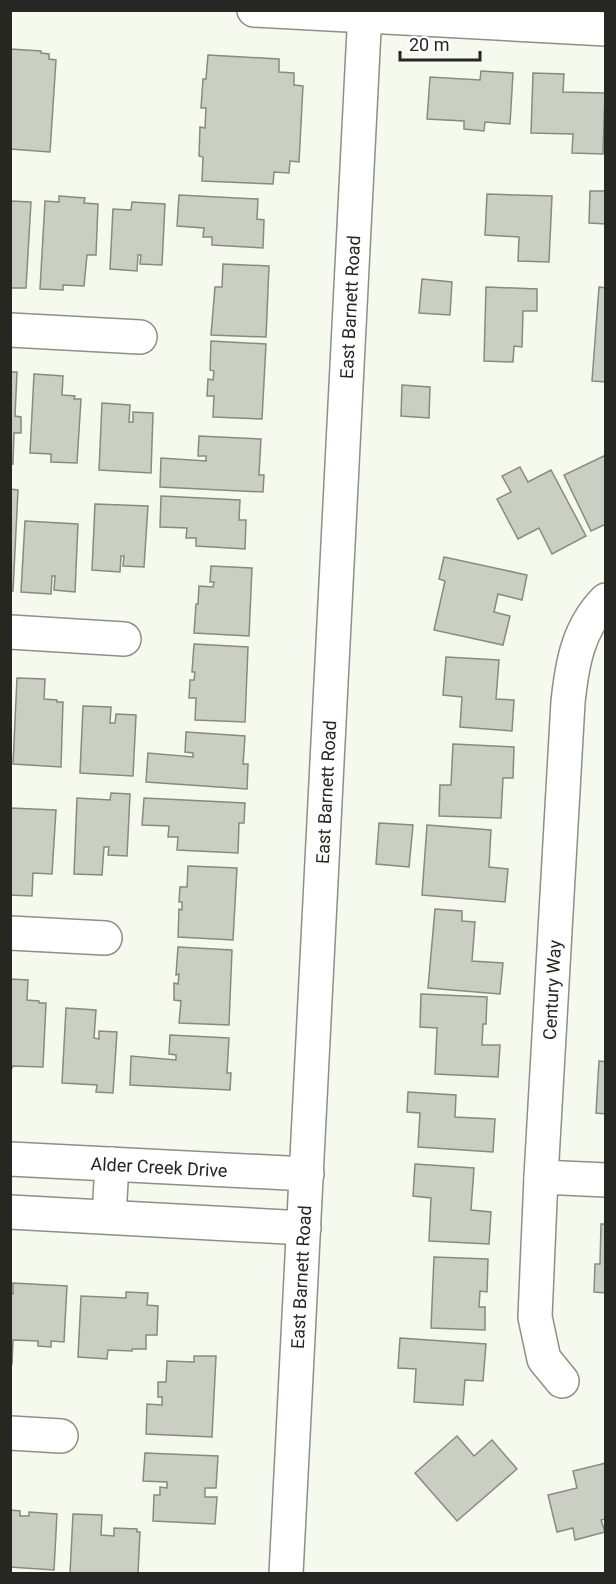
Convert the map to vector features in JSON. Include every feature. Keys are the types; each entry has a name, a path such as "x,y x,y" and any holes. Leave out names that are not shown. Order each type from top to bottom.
{"street":[{"path":"254,10 567,19 606,29"},
{"name":"East Barnett Road","path":"286,1574 365,13"},
{"path":"10,330 140,338"},
{"name":"Century Way","path":"562,1381 544,1359 535,1317 541,1177 568,702 572,666 585,628 606,600"},
{"path":"10,632 124,639"},
{"path":"10,933 105,938"},
{"name":"Alder Creek Drive","path":"10,1159 307,1174"},
{"path":"109,1217 112,1164"},
{"path":"541,1177 606,1180"},
{"path":"10,1212 304,1228"},
{"path":"10,1434 61,1436"}],"building":[{"path":"10,49 41,51 41,53 49,54 49,59 56,60 50,152 10,149"},
{"path":"208,55 279,59 279,72 294,73 294,85 303,86 299,162 290,161 289,173 274,172 273,184 202,181 203,157 199,156 200,127 205,128 206,108 201,108 203,79 206,79"},
{"path":"481,71 513,73 510,124 485,122 484,131 464,129 464,121 427,119 430,77 480,80"},
{"path":"533,73 564,74 563,92 605,93 603,154 572,153 573,134 531,133"},
{"path":"590,191 606,191 606,224 589,223"},
{"path":"487,194 552,196 549,262 518,261 519,237 485,235"},
{"path":"179,195 258,199 257,219 264,220 263,248 212,245 212,237 203,237 204,228 177,226"},
{"path":"59,196 85,198 84,203 98,204 96,255 87,255 84,286 63,285 63,290 40,289 45,201 59,202"},
{"path":"10,201 31,202 26,288 10,288"},
{"path":"132,202 165,204 162,265 140,264 141,255 138,255 137,271 110,269 113,209 131,210"},
{"path":"223,264 269,266 266,337 211,335 215,287 222,287"},
{"path":"422,279 452,282 450,315 419,313"},
{"path":"486,287 537,289 537,311 523,311 522,347 514,346 513,362 484,361"},
{"path":"599,287 606,288 606,382 592,381"},
{"path":"211,341 266,344 262,419 213,417 214,396 207,396 208,379 213,380 214,371 210,370"},
{"path":"10,372 17,372 15,416 21,417 21,433 14,433 13,464 10,464"},
{"path":"34,374 63,376 62,395 81,399 77,463 51,462 51,454 30,453"},
{"path":"402,385 430,387 429,418 401,416"},
{"path":"102,403 130,405 129,422 133,422 133,412 153,413 151,473 99,470"},
{"path":"199,436 261,439 259,475 264,475 263,492 160,487 161,458 206,461 206,456 198,456"},
{"path":"606,455 606,524 591,531 564,475"},
{"path":"520,467 528,482 551,470 586,536 552,554 539,528 518,539 497,499 511,492 502,476"},
{"path":"10,489 18,490 13,591 10,591"},
{"path":"161,496 240,500 239,520 246,520 245,549 196,546 196,538 186,538 187,528 160,527"},
{"path":"95,504 148,506 144,567 123,566 124,556 121,556 120,572 92,570"},
{"path":"25,521 78,524 75,592 54,590 55,576 52,576 51,594 21,592"},
{"path":"444,557 527,575 522,600 498,594 494,612 510,616 503,645 434,630 445,581 439,579"},
{"path":"211,566 252,568 249,636 194,633 199,586 213,587 214,582 210,582"},
{"path":"194,644 248,647 245,722 195,720 196,698 189,698 190,680 194,680 195,672 192,672"},
{"path":"446,657 499,660 496,699 514,700 512,731 460,727 462,697 443,695"},
{"path":"17,678 45,679 44,699 63,702 61,767 13,764"},
{"path":"83,706 111,707 110,723 115,723 116,714 136,715 133,776 80,773"},
{"path":"186,732 245,736 243,764 248,764 247,789 146,782 148,753 193,757 193,753 185,752"},
{"path":"453,744 514,747 513,778 503,778 501,818 439,816 440,785 451,785"},
{"path":"111,793 130,794 127,856 108,855 109,847 104,847 102,875 74,874 77,798 110,800"},
{"path":"144,798 245,803 244,823 239,823 238,853 177,850 178,837 168,837 169,826 142,825"},
{"path":"10,808 56,810 52,874 33,873 32,896 10,895"},
{"path":"379,823 413,825 409,867 376,864"},
{"path":"427,825 491,830 489,867 508,869 505,902 422,895"},
{"path":"188,866 237,868 233,940 178,937 179,909 182,910 182,902 179,902 180,887 187,887"},
{"path":"435,909 462,911 462,921 475,922 472,961 503,963 500,994 428,988"},
{"path":"178,947 232,950 229,1025 179,1023 181,1001 174,1000 174,983 178,984 179,974 176,975"},
{"path":"10,979 28,980 27,1000 46,1003 43,1067 12,1066 10,1068"},
{"path":"421,994 487,997 486,1024 483,1024 482,1045 500,1045 498,1077 435,1074 437,1028 420,1027"},
{"path":"66,1008 96,1010 94,1038 99,1039 99,1031 117,1032 113,1093 96,1092 97,1085 62,1083"},
{"path":"170,1035 229,1038 227,1073 231,1073 230,1090 130,1085 131,1056 176,1060 176,1055 169,1054"},
{"path":"599,1061 606,1062 606,1114 596,1113"},
{"path":"408,1092 456,1095 455,1117 495,1119 493,1152 418,1147 420,1113 407,1112"},
{"path":"415,1164 474,1168 471,1210 491,1212 489,1244 429,1241 431,1198 413,1196"},
{"path":"601,1224 606,1224 606,1293 594,1292 595,1264 600,1264"},
{"path":"434,1257 488,1259 487,1292 480,1291 479,1307 485,1307 485,1330 431,1328"},
{"path":"13,1283 67,1286 64,1342 51,1341 51,1347 38,1346 38,1341 13,1340 12,1364 10,1364 10,1293 13,1294"},
{"path":"126,1292 148,1293 147,1305 158,1306 157,1335 146,1335 146,1349 108,1350 107,1359 78,1357 81,1296 126,1298"},
{"path":"400,1338 486,1344 483,1381 465,1380 463,1405 414,1402 416,1369 398,1368"},
{"path":"194,1356 216,1356 212,1437 146,1434 147,1404 162,1405 162,1397 158,1397 158,1382 166,1382 167,1361 194,1362"},
{"path":"457,1436 474,1456 492,1440 517,1469 457,1521 415,1473"},
{"path":"145,1453 218,1456 216,1488 205,1488 205,1497 217,1497 215,1524 153,1521 154,1495 160,1495 160,1487 167,1488 167,1482 143,1481"},
{"path":"606,1463 606,1519 601,1520 605,1532 575,1540 573,1528 557,1532 548,1495 577,1488 573,1471"},
{"path":"10,1510 20,1511 20,1516 29,1516 29,1512 57,1514 54,1570 10,1567"},
{"path":"73,1514 102,1515 101,1535 114,1536 114,1528 137,1529 137,1532 140,1532 138,1574 70,1574"}]}
